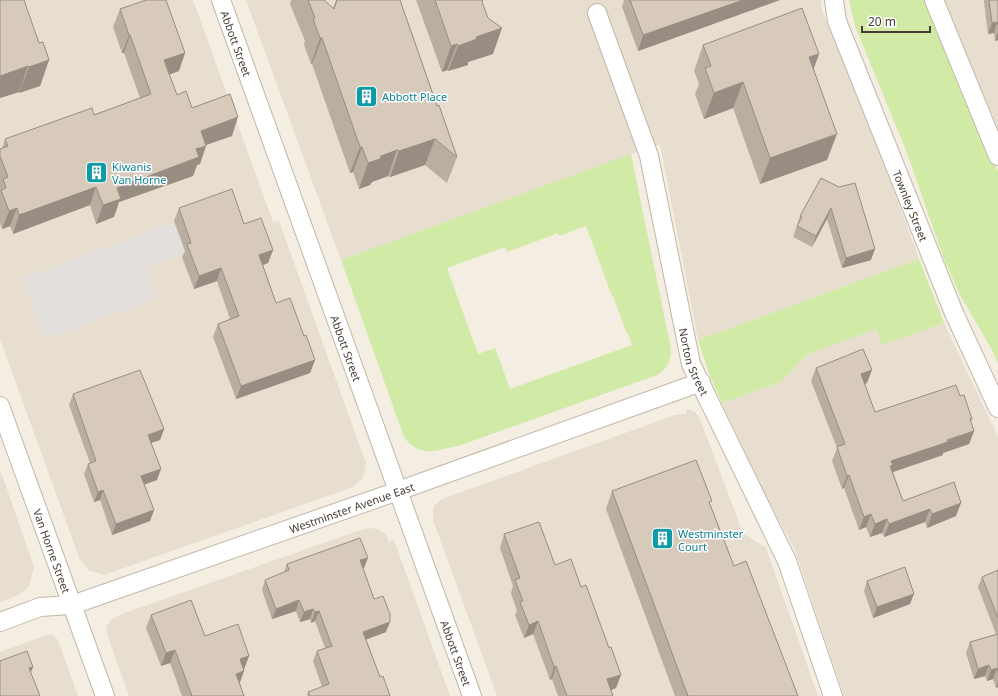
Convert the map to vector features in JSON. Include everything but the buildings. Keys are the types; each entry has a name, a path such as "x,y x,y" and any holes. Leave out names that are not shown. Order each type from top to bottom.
{"street":[{"name":"Abbott Street","path":"221,0 472,696"},
{"name":"Townley Street","path":"834,0 837,21 954,313 998,408"},
{"path":"934,0 998,156"},
{"name":"Norton Street","path":"597,13 649,156 691,364 787,561 833,696"},
{"name":"Westminster Avenue East","path":"0,622 40,607 72,605 398,491 701,382"},
{"name":"Van Horne Street","path":"0,406 105,696"}],"shaded area":[{"path":"0,0 193,0 273,222 279,221 366,462 363,478 353,487 104,575 90,571 80,560 0,339"},
{"path":"246,0 821,0 821,8 880,152 919,259 698,340 660,144 341,260"},
{"path":"942,0 998,0 998,133"},
{"path":"176,222 187,252 145,268 156,298 45,339 23,278"},
{"path":"944,323 998,437 998,696 844,696 795,550 763,490 722,403 781,382 805,355 876,329 882,345"},
{"path":"687,409 695,412 700,419 743,533 766,548 818,696 497,696 433,520 434,506 442,499 675,415 686,414"},
{"path":"0,469 34,567 30,584 25,590 16,596 0,602"},
{"path":"372,528 379,530 386,535 389,542 394,540 450,696 129,696 107,634 106,627 111,620 122,614 363,529"},
{"path":"50,634 58,640 78,696 0,696 0,652"}],"green space":[{"path":"849,0 926,0 991,159 998,171 998,364 991,348 960,295 944,259 907,153 855,26"},
{"path":"631,154 671,349 669,361 666,367 657,375 461,445 423,451 410,444 404,437 341,260","holes":["586,226 632,345 510,389 495,348 478,354 447,268 505,247 507,252 558,233 559,236"]},
{"path":"919,259 944,323 882,345 876,329 806,355 781,382 722,403 710,376 698,340"}],"place":[{"name":"Abbott Place","path":"366,96"},
{"name":"Kiwanis Van Horne","path":"96,172"},
{"name":"Westminster Court","path":"663,539"}]}
